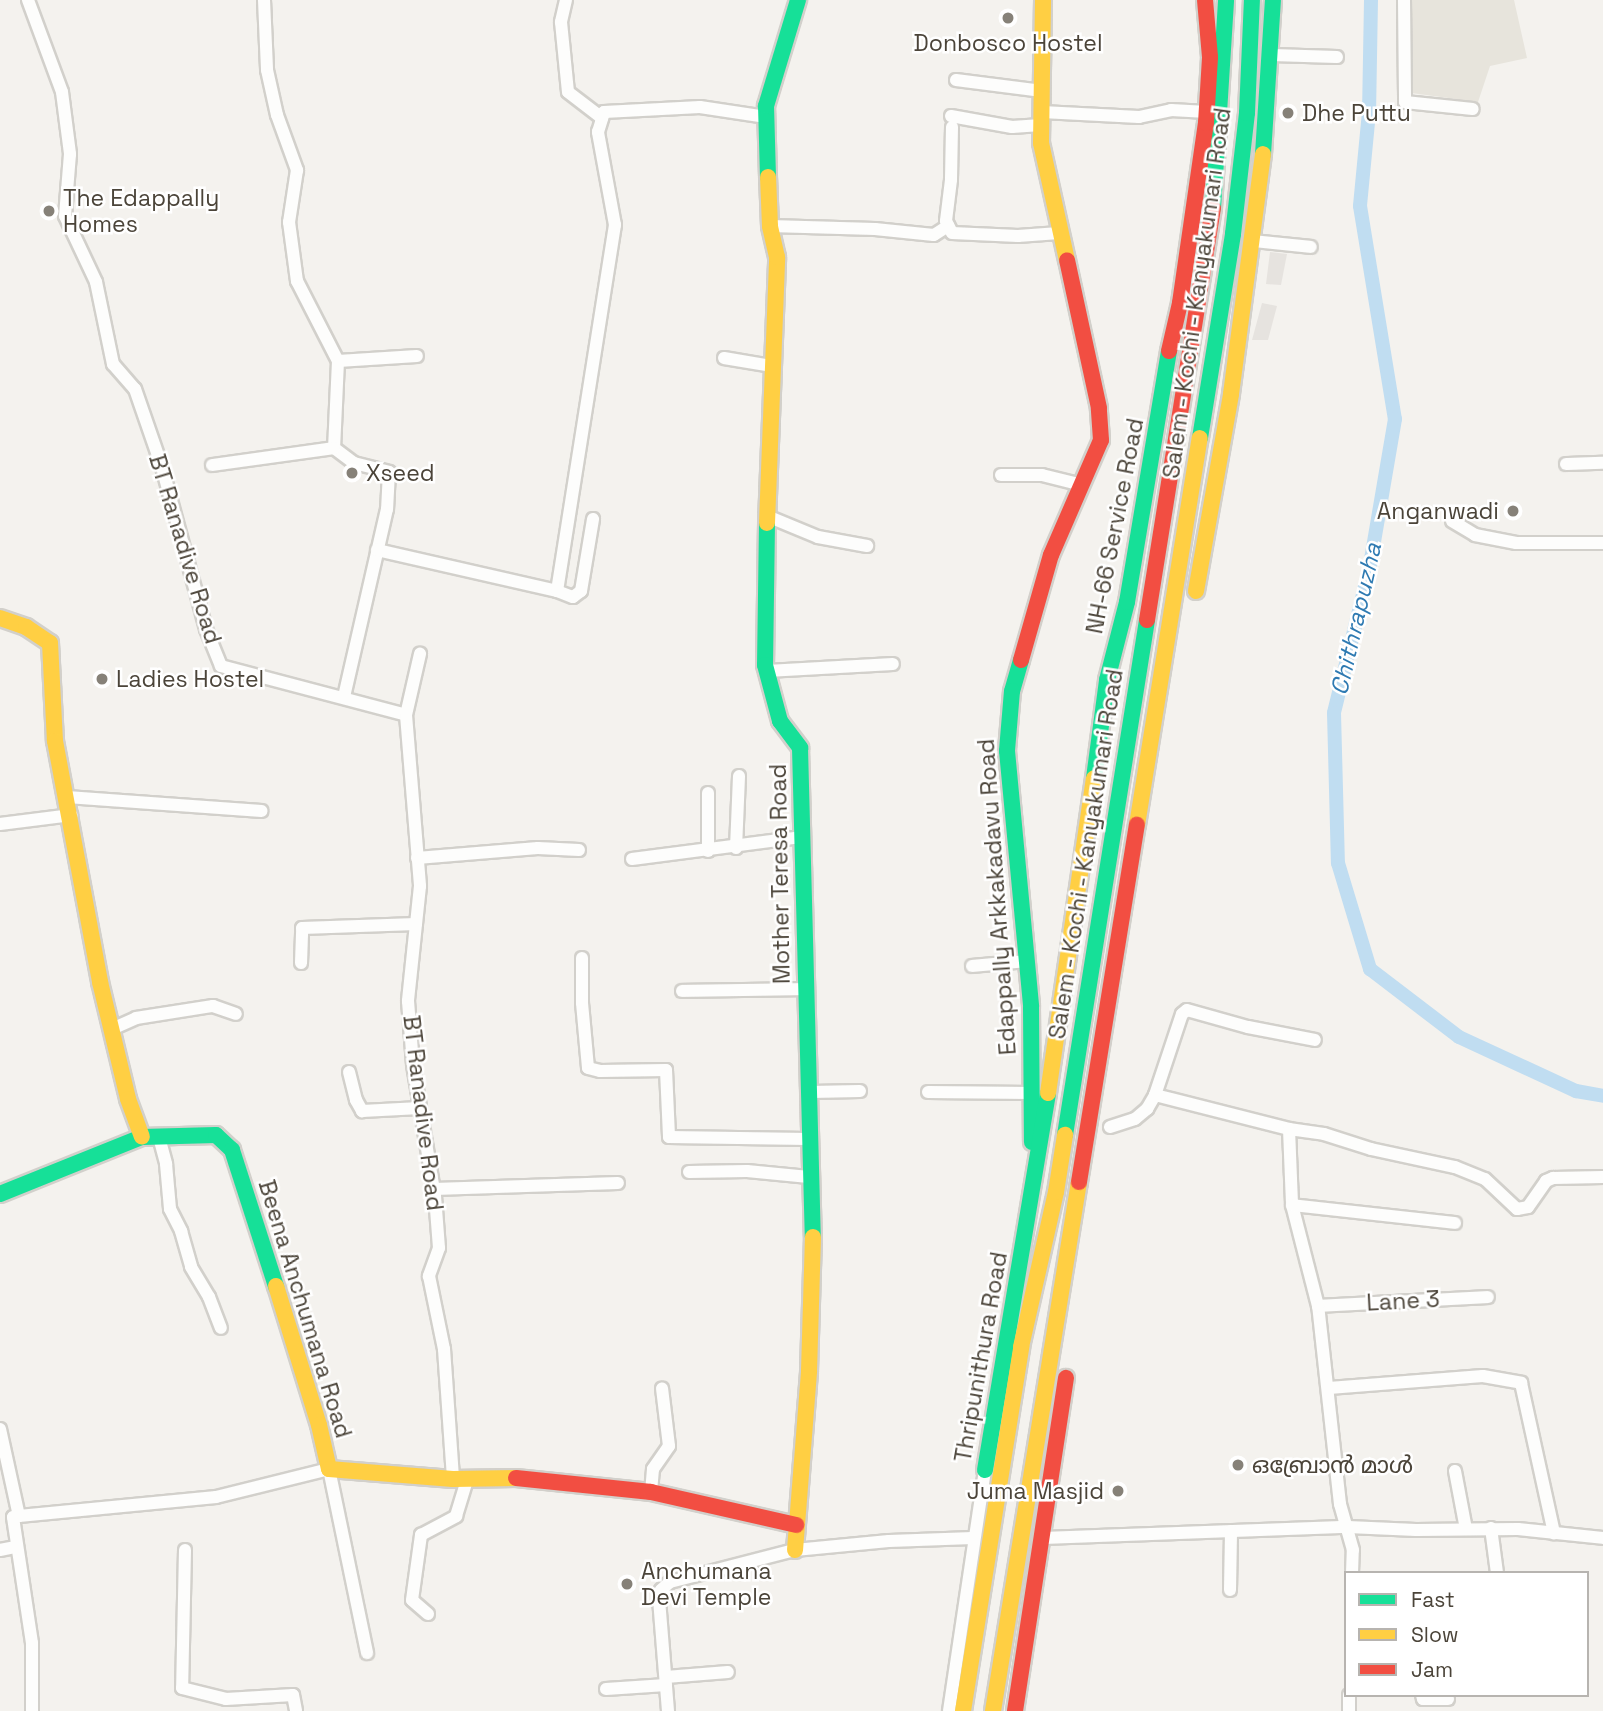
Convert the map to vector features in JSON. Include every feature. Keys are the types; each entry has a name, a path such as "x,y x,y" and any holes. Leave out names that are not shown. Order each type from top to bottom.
{"main road":[{"name":"Mother Teresa Road","path":"794,1550 813,1289 808,1139 811,1092 804,989 800,748 780,721 767,671 767,516 777,257 770,226 766,106 798,0"},
{"name":"Edappally Arkkakadavu Road","path":"1033,1184 1031,1007 1007,751 1012,691 1051,555 1101,440 1099,408 1041,143 1042,0"},
{"name":"NH-66 Service Road","path":"1033,1184 1062,1009 1107,680 1127,602 1168,355 1180,303 1207,112 1210,57 1205,0"},
{"name":"Salem - Kochi - Kanyakumari Road","path":"963,1711 993,1471 1056,1192 1215,196 1227,0"},
{"name":"Salem - Kochi - Kanyakumari Road","path":"994,1704 1241,172 1252,0"},
{"path":"1176,587 1196,591 1231,394 1253,241 1272,55 1273,0"},
{"path":"1191,346 1214,350"},
{"path":"0,618 26,627 50,643 55,741 71,815 100,982 114,1028 128,1099 142,1138"},
{"name":"Beena Anchumana Road","path":"0,1194 142,1138 216,1135 232,1150 319,1425 329,1469 460,1479 533,1478 651,1492 796,1525"},
{"name":"Thripunithura Road","path":"993,1471 1033,1184"},
{"path":"1016,1710 1066,1378 1046,1376"}],"street":[{"name":"BT Ranadive Road","path":"27,0 62,92 70,154 65,216 96,282 113,364 135,389 162,467 206,629 221,666 406,715 420,886 408,1001 412,1065 434,1189 439,1248 429,1276 444,1349 460,1479"},
{"path":"264,0 267,70 277,115 297,170 289,222 297,281 338,361 334,448"},
{"path":"566,0 561,22 568,92 602,118"},
{"path":"1404,0 1405,102 1473,109"},
{"path":"1272,55 1337,57"},
{"path":"956,80 1042,91"},
{"path":"557,591 615,225 598,132 604,112 700,107 766,117"},
{"path":"1059,233 1018,236 952,233 946,221 951,180 952,121 1013,127 1041,119 1139,117 1171,110 1207,112"},
{"path":"770,226 875,229 934,235 948,226"},
{"path":"1253,241 1311,247"},
{"path":"338,361 417,356"},
{"path":"724,358 772,366"},
{"path":"212,465 334,448 354,463 389,472 387,509 344,697"},
{"path":"1566,464 1603,463"},
{"path":"1001,475 1042,475 1082,485"},
{"path":"767,516 818,537 867,546"},
{"path":"377,550 557,591 573,597 581,591 593,519"},
{"path":"1452,522 1475,535 1516,543 1603,543"},
{"path":"406,715 420,654"},
{"path":"767,671 893,664"},
{"path":"736,848 739,776"},
{"path":"708,793 708,851"},
{"path":"67,797 261,811"},
{"path":"0,824 71,815"},
{"path":"632,859 736,848 801,837"},
{"path":"417,858 538,848 579,850"},
{"path":"301,963 302,928 416,924"},
{"path":"582,958 582,1003 588,1068 600,1071 666,1070 666,1128 669,1137 808,1139"},
{"path":"972,966 1027,961"},
{"path":"682,991 804,989"},
{"path":"114,1028 136,1018 213,1006 236,1014"},
{"path":"1110,1127 1135,1119 1147,1109 1156,1095 1169,1046 1182,1014 1187,1010 1248,1027 1315,1040"},
{"path":"349,1072 356,1100 362,1111 420,1108"},
{"path":"811,1092 860,1091"},
{"path":"928,1092 1031,1093"},
{"path":"1156,1095 1469,1171 1504,1194 1510,1205 1517,1209 1528,1208 1546,1181 1553,1178 1603,1177"},
{"path":"1289,1129 1292,1205 1318,1306 1340,1504 1353,1550 1352,1571"},
{"path":"159,1137 166,1164 170,1209 181,1231 191,1267 209,1297 221,1328"},
{"path":"689,1172 747,1171 809,1177"},
{"path":"434,1189 618,1183"},
{"path":"1292,1205 1455,1223"},
{"name":"Lane 3","path":"1318,1306 1488,1297"},
{"path":"1329,1388 1483,1376 1521,1382 1554,1533"},
{"path":"651,1492 653,1469 669,1446 662,1388"},
{"path":"0,1429 19,1516"},
{"path":"33,1711 32,1643 13,1517 216,1497 329,1469 367,1653"},
{"name":"Thripunithura Road","path":"948,1711 973,1538 993,1471"},
{"path":"1455,1471 1466,1529"},
{"path":"428,1614 412,1600 421,1535 456,1516 460,1479"},
{"path":"1043,1538 1348,1527 1491,1528 1603,1538"},
{"path":"1491,1528 1497,1571"},
{"path":"1230,1590 1231,1531"},
{"path":"668,1711 659,1600 661,1590 670,1582 794,1550 889,1541 973,1538"},
{"path":"0,1550 16,1547"},
{"path":"185,1550 183,1688 226,1699 293,1695 296,1711"},
{"path":"606,1689 728,1672"},
{"path":"1422,1697 1448,1699"},
{"path":"994,1704 1016,1710"}],"shaded area":[{"path":"1402,0 1514,0 1527,58 1490,66 1478,102 1404,92"},
{"path":"1270,252 1287,254 1281,285 1266,284"},
{"path":"1262,303 1277,306 1268,340 1252,340"}],"waterway":[{"name":"Chithrapuzha","path":"1371,0 1369,112 1360,206 1395,419 1370,566 1334,713 1338,863 1370,969 1459,1037 1576,1091 1603,1096"}],"traffic: fast":[{"path":"768,177 766,106 798,0"},
{"path":"1213,208 1226,0"},
{"path":"1200,438 1233,234 1247,113 1252,0"},
{"path":"1263,154 1273,0"},
{"path":"1094,778 1107,680 1127,602 1169,351"},
{"path":"767,523 765,665 780,721 800,748 813,1237"},
{"path":"1065,1135 1147,620"},
{"path":"1021,660 1012,691 1007,751 1031,1007 1032,1142"},
{"path":"985,1470 1048,1093"},
{"path":"0,1194 142,1137 216,1135 232,1150 276,1286"}],"traffic: slow":[{"path":"1043,0 1041,143 1067,260"},
{"path":"1196,591 1231,394 1263,154"},
{"path":"767,523 777,257 770,226 768,177"},
{"path":"1137,825 1200,438"},
{"path":"0,618 26,627 50,643 55,741 100,982 128,1099 142,1137"},
{"path":"1048,1093 1094,778"},
{"path":"963,1711 1021,1347 1056,1192 1065,1135"},
{"path":"993,1711 1079,1182"},
{"path":"795,1550 809,1371 813,1237"},
{"path":"276,1286 319,1425 329,1469 453,1479 516,1478"}],"traffic: jam":[{"path":"1169,351 1180,303 1206,123 1210,57 1205,0"},
{"path":"1147,620 1213,208"},
{"path":"1021,660 1051,555 1101,440 1099,408 1067,260"},
{"path":"1079,1182 1137,825"},
{"path":"1015,1711 1066,1378"},
{"path":"516,1478 651,1492 796,1525"}],"place":[{"name":"Donbosco Hostel","path":"1008,18"},
{"name":"Dhe Puttu","path":"1288,113"},
{"name":"The Edappally Homes","path":"49,211"},
{"name":"Xseed","path":"352,473"},
{"name":"Anganwadi","path":"1513,511"},
{"name":"Ladies Hostel","path":"102,679"},
{"name":"ഒബ്രോൻ മാൾ","path":"1238,1465"},
{"name":"Juma Masjid","path":"1118,1491"},
{"name":"Anchumana Devi Temple","path":"627,1584"}]}
